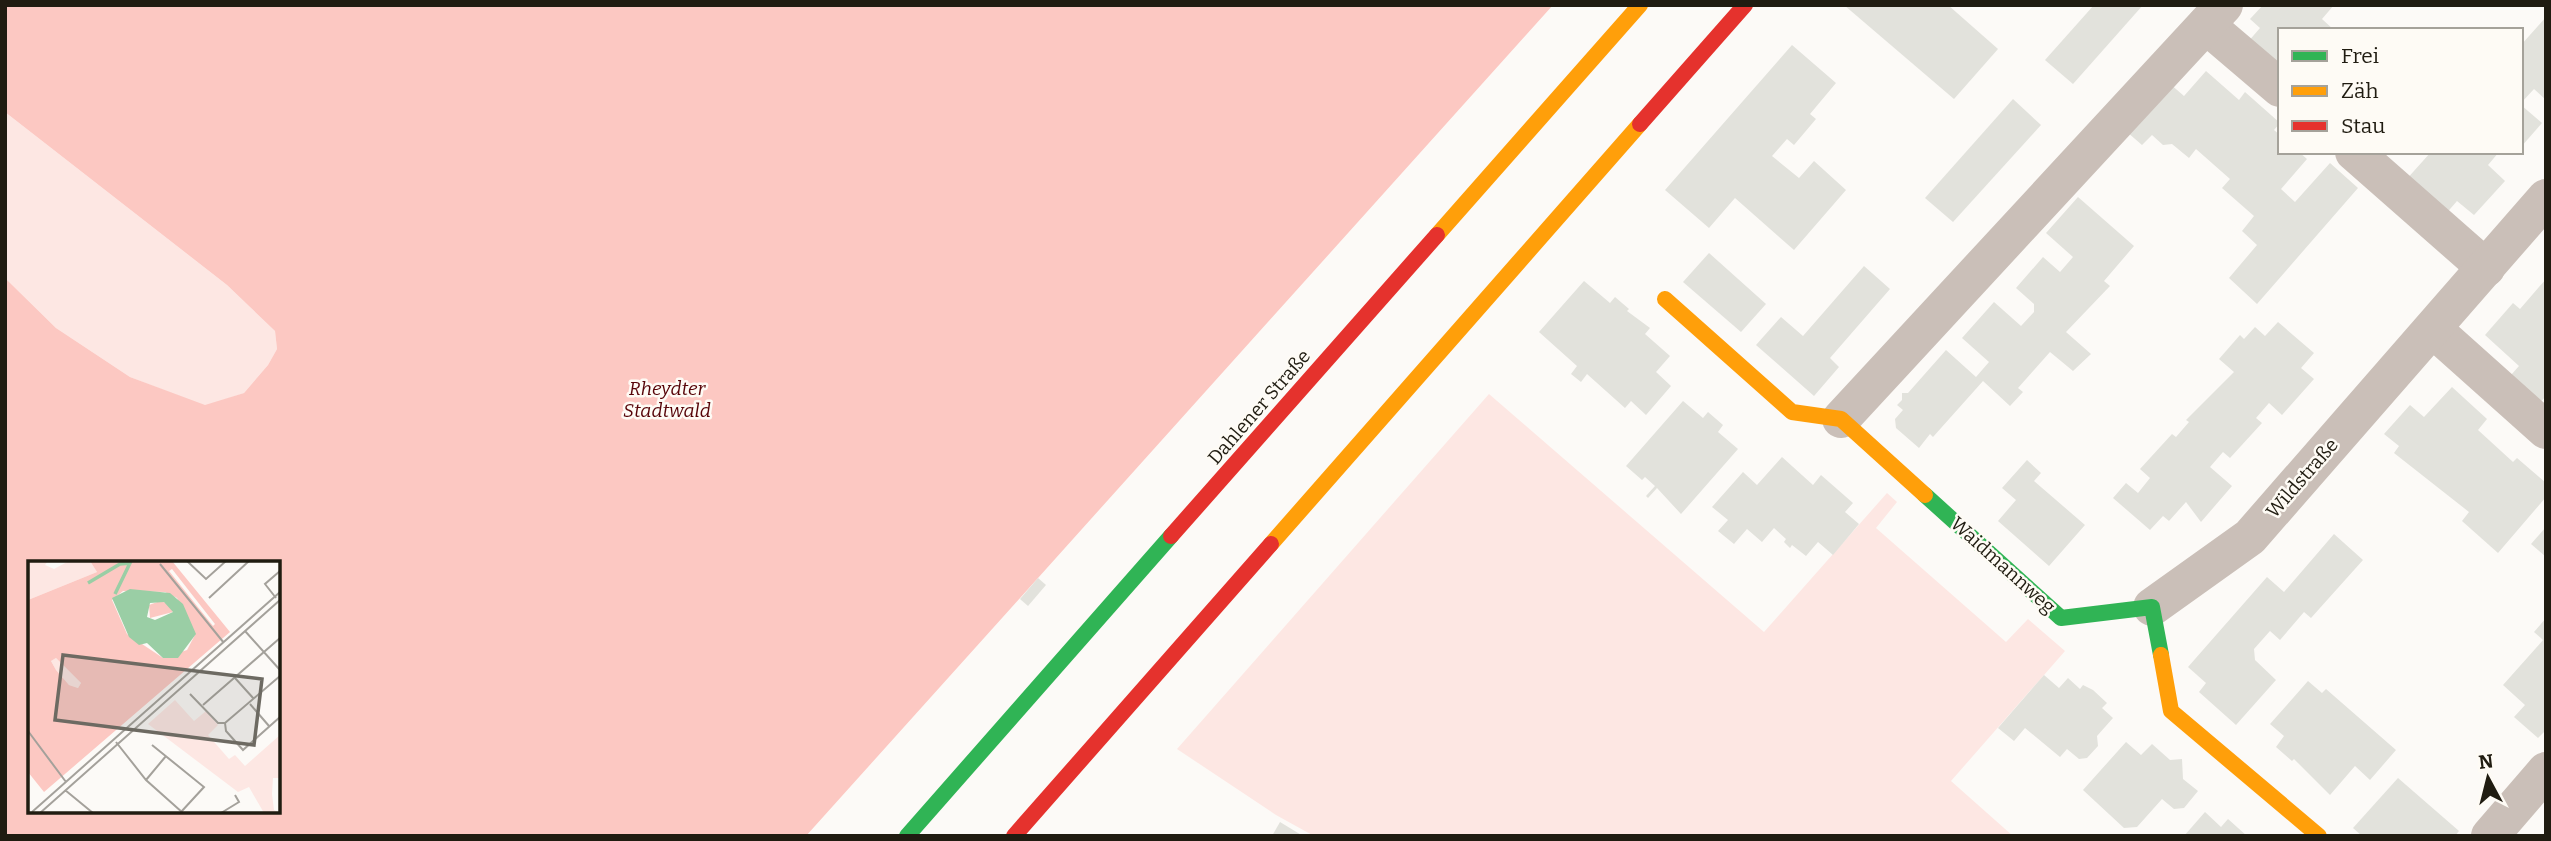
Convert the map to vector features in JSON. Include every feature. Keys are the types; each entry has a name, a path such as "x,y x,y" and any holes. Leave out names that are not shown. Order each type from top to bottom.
{"main road":[{"name":"Dahlener Straße","path":"907,836 1640,5"},
{"path":"1014,836 1745,5"},
{"path":"1665,299 1792,412 1841,419"},
{"name":"Waidmannweg","path":"1841,419 2061,618 2152,607"},
{"path":"2152,607 2171,711 2319,836"}],"street":[{"path":"1841,419 2215,15 2278,86"},
{"path":"2356,154 2486,268"},
{"name":"Wildstraße","path":"2152,607 2249,537 2434,330 2546,198"},
{"path":"2434,330 2546,430"},
{"path":"2490,836 2546,771"}],"shaded area":[{"path":"5,112 227,285 275,331 277,349 268,365 244,393 205,406 130,377 56,328 5,278"},
{"path":"1489,394 1764,632 1887,493 1897,502 1876,528 2006,642 2028,619 2065,651 1951,781 2013,836 1314,836 1276,815 1177,749"}],"green space":[{"name":"Rheydter Stadtwald","path":"5,5 1553,5 806,836 5,836 5,278 56,328 130,377 205,405 244,393 268,365 277,349 275,331 227,285 5,112"}],"building":[{"path":"1844,5 1948,5 1998,49 1954,99"},
{"path":"2094,5 2143,5 2073,84 2045,60"},
{"path":"2263,5 2334,5 2322,19 2332,28 2278,28 2278,67 2247,43 2260,28 2250,19"},
{"path":"2546,17 2546,100 2534,89 2523,101 2523,43"},
{"path":"1792,45 1836,83 1810,114 1816,119 1794,145 1787,139 1772,156 1799,178 1814,161 1846,190 1794,250 1735,198 1709,228 1665,190"},
{"path":"2206,71 2239,100 2245,92 2278,121 2274,130 2278,133 2278,154 2301,154 2307,159 2281,189 2295,202 2330,163 2358,188 2257,304 2229,278 2257,245 2242,231 2254,216 2222,188 2230,179 2196,149 2189,158 2172,144 2163,145 2152,135 2142,145 2127,132 2169,83 2184,96"},
{"path":"2013,99 2041,125 1953,222 1925,198"},
{"path":"2523,107 2542,123 2523,145"},
{"path":"2429,154 2497,154 2488,165 2505,181 2474,215 2457,201 2444,216 2405,181"},
{"path":"2078,197 2134,246 2104,281 2110,286 2066,332 2091,354 2073,371 2050,352 2018,388 2023,392 2010,406 1983,381 1933,437 1930,434 1919,448 1896,428 1895,419 1903,410 1897,405 1902,400 1902,393 1908,393 1946,350 1976,377 1989,362 1962,338 1994,302 2021,326 2034,312 2034,304 2016,288 2043,257 2060,272 2073,257 2046,233"},
{"path":"1709,253 1766,304 1741,332 1683,282"},
{"path":"1864,266 1890,289 1830,358 1839,367 1814,396 1756,345 1781,317 1803,336"},
{"path":"2546,279 2546,396 2533,410 2503,384 2519,366 2485,335 2513,303 2520,309"},
{"path":"1584,281 1610,303 1615,297 1629,309 1627,311 1650,328 1645,334 1670,356 1656,372 1671,386 1646,415 1631,401 1625,408 1587,374 1581,382 1571,374 1577,366 1539,332"},
{"path":"2278,322 2314,353 2301,368 2314,379 2282,415 2269,403 2256,418 2262,423 2230,458 2223,452 2210,467 2232,486 2201,522 2186,502 2169,521 2163,516 2150,530 2113,498 2126,483 2138,493 2150,478 2140,469 2172,434 2176,437 2189,422 2186,420 2234,372 2219,359 2240,335 2244,339 2255,327 2265,336"},
{"path":"2452,387 2487,419 2478,430 2513,462 2517,458 2546,483 2546,497 2498,553 2462,521 2469,512 2394,453 2399,446 2384,434 2410,405 2424,417"},
{"path":"1683,401 1703,418 1708,412 1723,425 1718,432 1738,449 1681,514 1657,488 1648,498 1646,496 1655,486 1645,477 1642,480 1626,466"},
{"path":"1782,457 1813,485 1821,475 1853,503 1845,512 1859,524 1833,555 1818,542 1806,556 1792,545 1790,548 1784,542 1786,539 1774,528 1762,542 1747,529 1734,544 1718,531 1728,520 1712,507 1743,472 1757,485"},
{"path":"2027,460 2041,473 2034,481 2085,525 2049,566 1998,521 2016,500 2002,488"},
{"path":"2546,527 2546,557 2531,544"},
{"path":"2334,534 2363,560 2311,618 2304,612 2280,640 2270,631 2254,649 2255,660 2276,680 2236,725 2199,692 2206,683 2188,667 2267,577 2284,592"},
{"path":"1038,578 1046,585 1028,606 1020,599"},
{"path":"2546,618 2546,730 2538,738 2514,717 2525,705 2503,685 2543,640 2534,632"},
{"path":"2044,675 2059,688 2068,678 2080,689 2083,685 2093,690 2107,703 2102,708 2113,718 2097,736 2098,746 2087,758 2079,759 2067,749 2060,757 2025,728 2014,741 1998,728"},
{"path":"2308,681 2322,693 2326,689 2396,750 2370,780 2355,766 2330,795 2294,759 2292,761 2276,747 2284,736 2270,724"},
{"path":"2126,742 2141,755 2152,744 2170,760 2182,759 2183,779 2198,791 2184,808 2174,809 2162,799 2137,827 2124,828 2083,790"},
{"path":"2398,778 2459,831 2455,836 2362,836 2353,828"},
{"path":"2205,812 2221,827 2228,819 2247,836 2184,836"},
{"path":"1280,822 1303,836 1272,836"}],"traffic: fast":[{"path":"1925,495 2061,618 2152,607 2161,655"},
{"path":"907,836 1171,536"}],"traffic: slow":[{"path":"1437,235 1640,5"},
{"path":"1271,544 1640,124"},
{"path":"1665,299 1792,412 1841,419 1925,495"},
{"path":"2161,655 2171,711 2319,836"}],"traffic: jam":[{"path":"1640,124 1745,5"},
{"path":"1171,536 1437,235"},
{"path":"1014,836 1271,544"}]}
